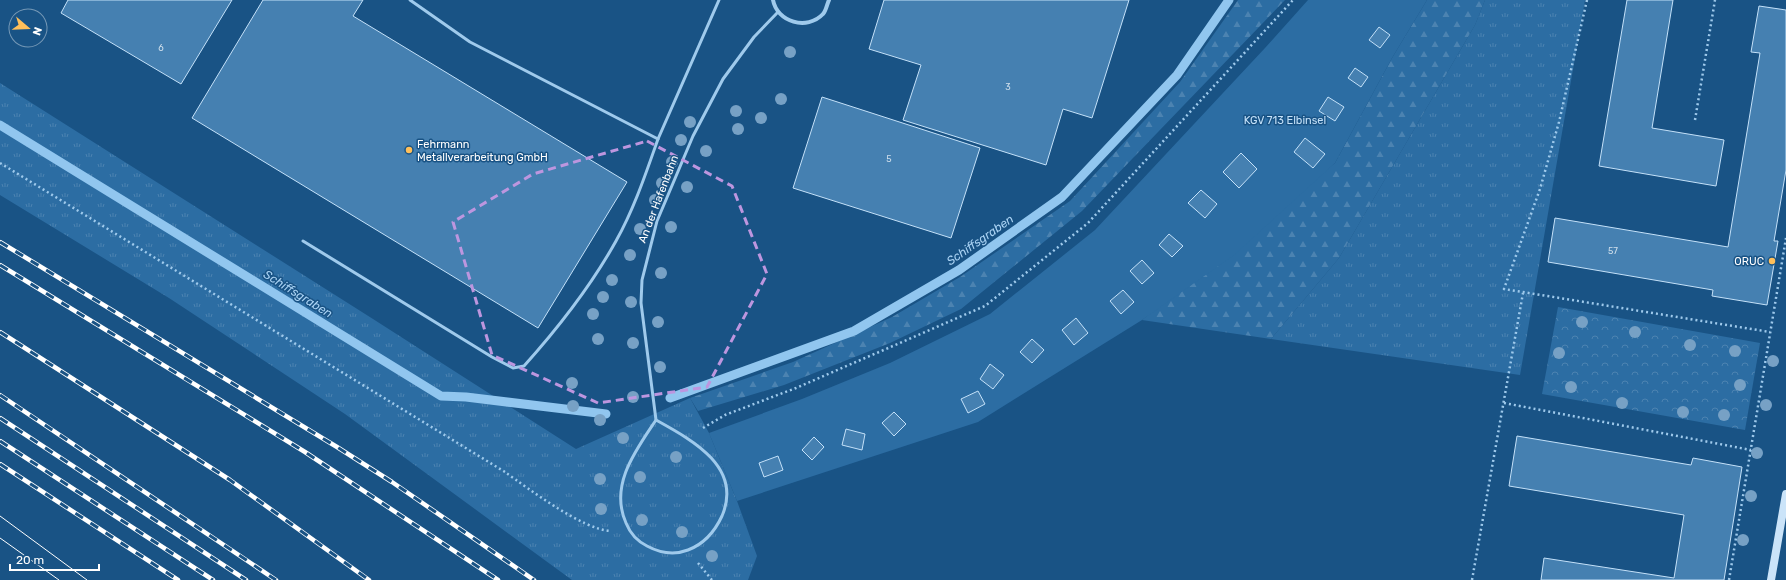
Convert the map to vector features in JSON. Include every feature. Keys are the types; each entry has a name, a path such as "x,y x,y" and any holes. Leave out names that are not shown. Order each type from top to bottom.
{"main road":[{"path":"1771,580 1786,494"}],"street":[{"path":"773,0 778,12 794,22 806,23 815,20 824,13 829,0"}],"lane":[{"path":"410,0 470,42 658,139"},
{"path":"303,241 492,357 513,368 524,366 579,299 617,240 646,175 658,139 719,0"},
{"name":"An der Hafenbahn","path":"656,420 641,303 642,280 658,221 693,136 723,79 754,37 778,12"},
{"path":"656,420 687,437 699,445 714,461 723,474 727,489 726,507 719,523 707,539 688,550 671,553 656,550 642,544 629,532 623,516 620,501 622,482 628,466 656,420"}],"path":[{"path":"687,437 725,415 796,388 985,306 1088,223 1294,0"},
{"path":"1587,0 1559,122 1540,189 1504,289 1770,332"},
{"path":"1695,120 1715,0"},
{"path":"0,163 505,472 558,509 593,527 606,531 629,532"},
{"path":"1729,580 1786,238"},
{"path":"1472,580 1523,292"},
{"path":"1504,403 1751,450"}],"highlighted area":[{"path":"647,141 732,186 767,274 707,387 598,403 492,355 453,222 533,174"}],"green space":[{"path":"1238,0 1285,0 1082,211 961,309 890,343 784,385 698,411 690,398 793,362 892,317 960,277 1070,201 1180,82"},
{"name":"KGV 713 Elbinsel","path":"1308,0 1427,0 1392,58 1335,163 1234,255 1142,320 978,422 737,501 709,433 802,399 890,363 990,314 1095,230"},
{"path":"1427,0 1485,0 1475,25 1339,258 1271,339 1142,320 1335,163 1392,58"},
{"path":"1485,0 1585,0 1520,375 1271,339 1339,258 1475,25"},
{"path":"0,83 576,449 690,398 709,433 737,501 757,556 748,580 572,580 345,414 169,298 0,195"},
{"path":"1558,307 1760,343 1745,430 1542,394"}],"building":[{"path":"68,0 232,0 181,84 61,13"},
{"name":"Fehrmann Metallverarbeitung GmbH","path":"263,0 363,0 353,16 627,182 538,328 192,118"},
{"path":"884,0 1129,0 1092,118 1063,109 1046,165 903,120 921,65 869,49"},
{"path":"1627,0 1673,0 1652,128 1724,140 1716,186 1599,166"},
{"path":"1759,6 1786,10 1786,170 1774,241 1778,241 1767,305 1712,296 1713,290 1548,262 1555,218 1728,247 1760,53 1751,52"},
{"path":"1379,27 1390,35 1380,48 1369,40"},
{"path":"1355,68 1368,77 1361,87 1348,78"},
{"path":"822,97 980,148 951,238 793,188"},
{"path":"1328,97 1344,107 1335,121 1319,111"},
{"path":"1305,138 1325,154 1313,168 1294,152"},
{"path":"1241,153 1257,169 1239,188 1223,172"},
{"path":"1201,190 1217,204 1205,218 1188,203"},
{"path":"1169,234 1183,246 1172,257 1159,245"},
{"path":"1142,260 1154,273 1142,284 1130,271"},
{"path":"1123,290 1134,302 1121,314 1110,301"},
{"path":"1076,318 1088,333 1074,345 1062,330"},
{"path":"1032,339 1044,350 1032,363 1020,352"},
{"path":"990,364 1004,375 993,389 980,379"},
{"path":"978,391 985,404 968,413 961,399"},
{"path":"894,412 906,424 894,436 882,423"},
{"path":"846,429 865,434 862,450 842,445"},
{"path":"1517,436 1691,465 1693,458 1742,467 1724,580 1541,580 1544,558 1674,578 1684,515 1509,486"},
{"path":"814,437 824,447 812,460 802,450"},
{"path":"778,456 783,470 764,477 759,463"}],"waterway":[{"name":"Schiffsgraben","path":"670,398 854,331 959,270 1062,197 1177,75 1229,0"},
{"name":"Schiffsgraben","path":"0,125 441,396 466,397 606,414"}],"tram line":[{"path":"0,516 87,580"},
{"path":"0,538 59,580"}],"railway":[{"path":"0,242 337,447 392,482 534,580"},
{"path":"0,265 305,452 498,580"},
{"path":"0,332 230,480 369,580"},
{"path":"0,395 276,580"},
{"path":"0,418 246,580"},
{"path":"0,441 213,580"},
{"path":"0,464 178,580"}],"place":[{"name":"Fehrmann Metallverarbeitung GmbH","path":"409,150"},
{"name":"ORUC","path":"1772,261"}]}
